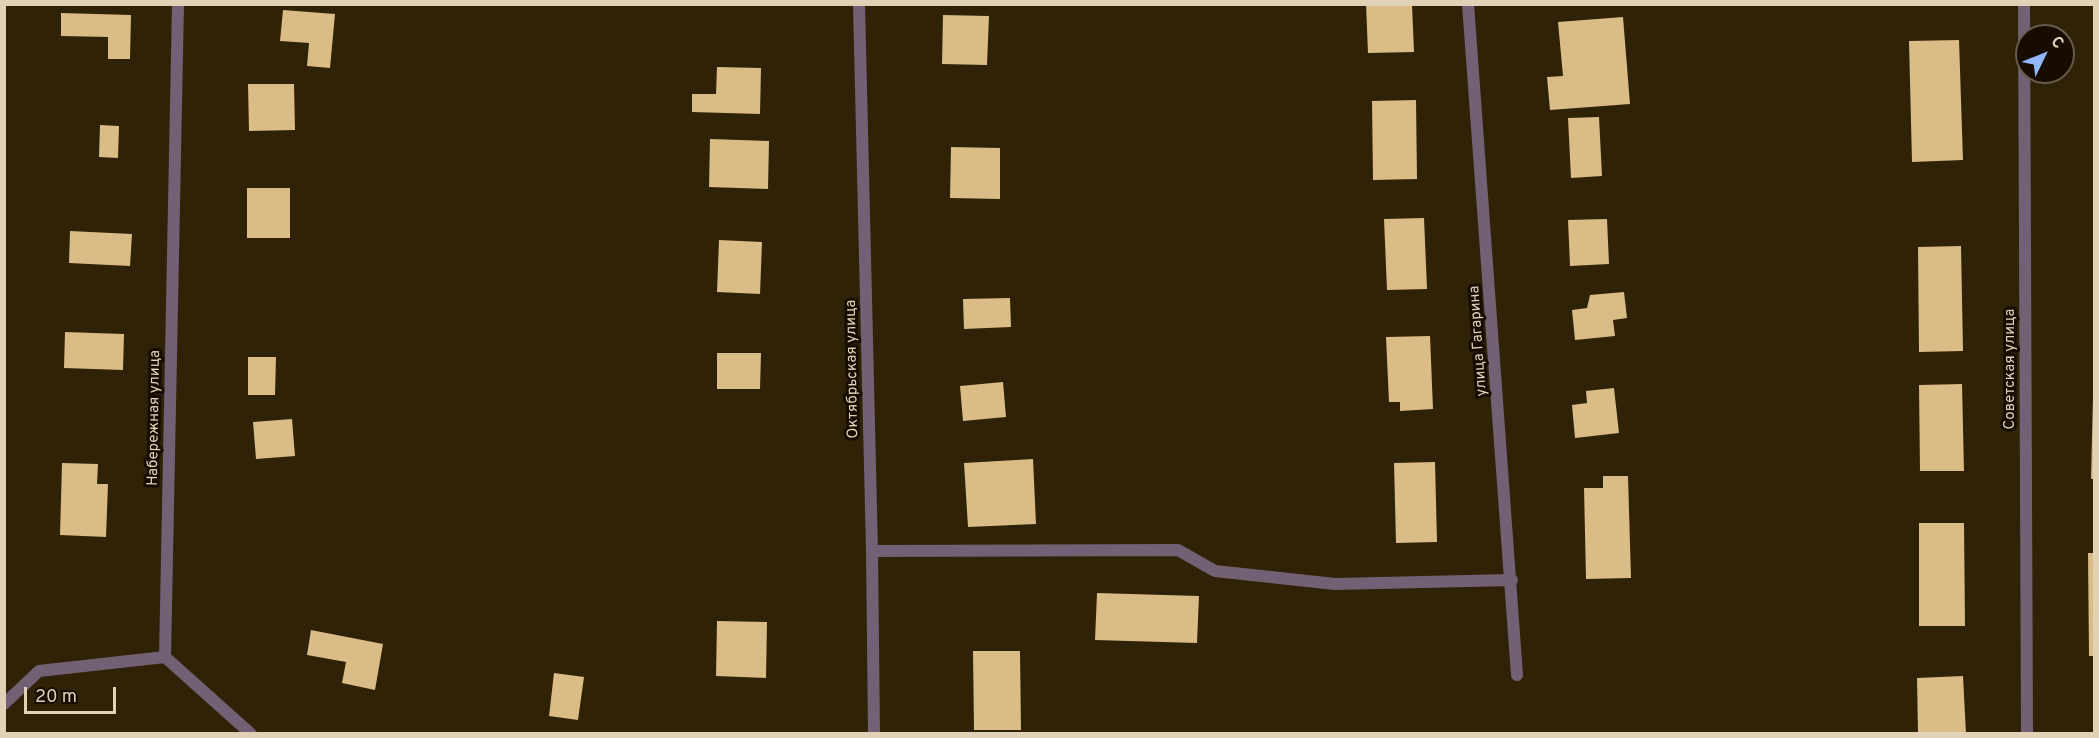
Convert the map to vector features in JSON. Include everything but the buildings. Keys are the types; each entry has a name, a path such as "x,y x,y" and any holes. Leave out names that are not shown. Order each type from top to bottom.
{"street":[{"name":"Набережная улица","path":"165,657 178,4"},
{"name":"Октябрьская улица","path":"859,4 872,551 873,734"},
{"name":"улица Гагарина","path":"1468,4 1518,675"},
{"name":"Советская улица","path":"2024,4 2026,734"},
{"path":"872,551 1178,550 1215,570 1335,584 1512,580"},
{"path":"4,704 39,671 165,657 251,734"}]}
